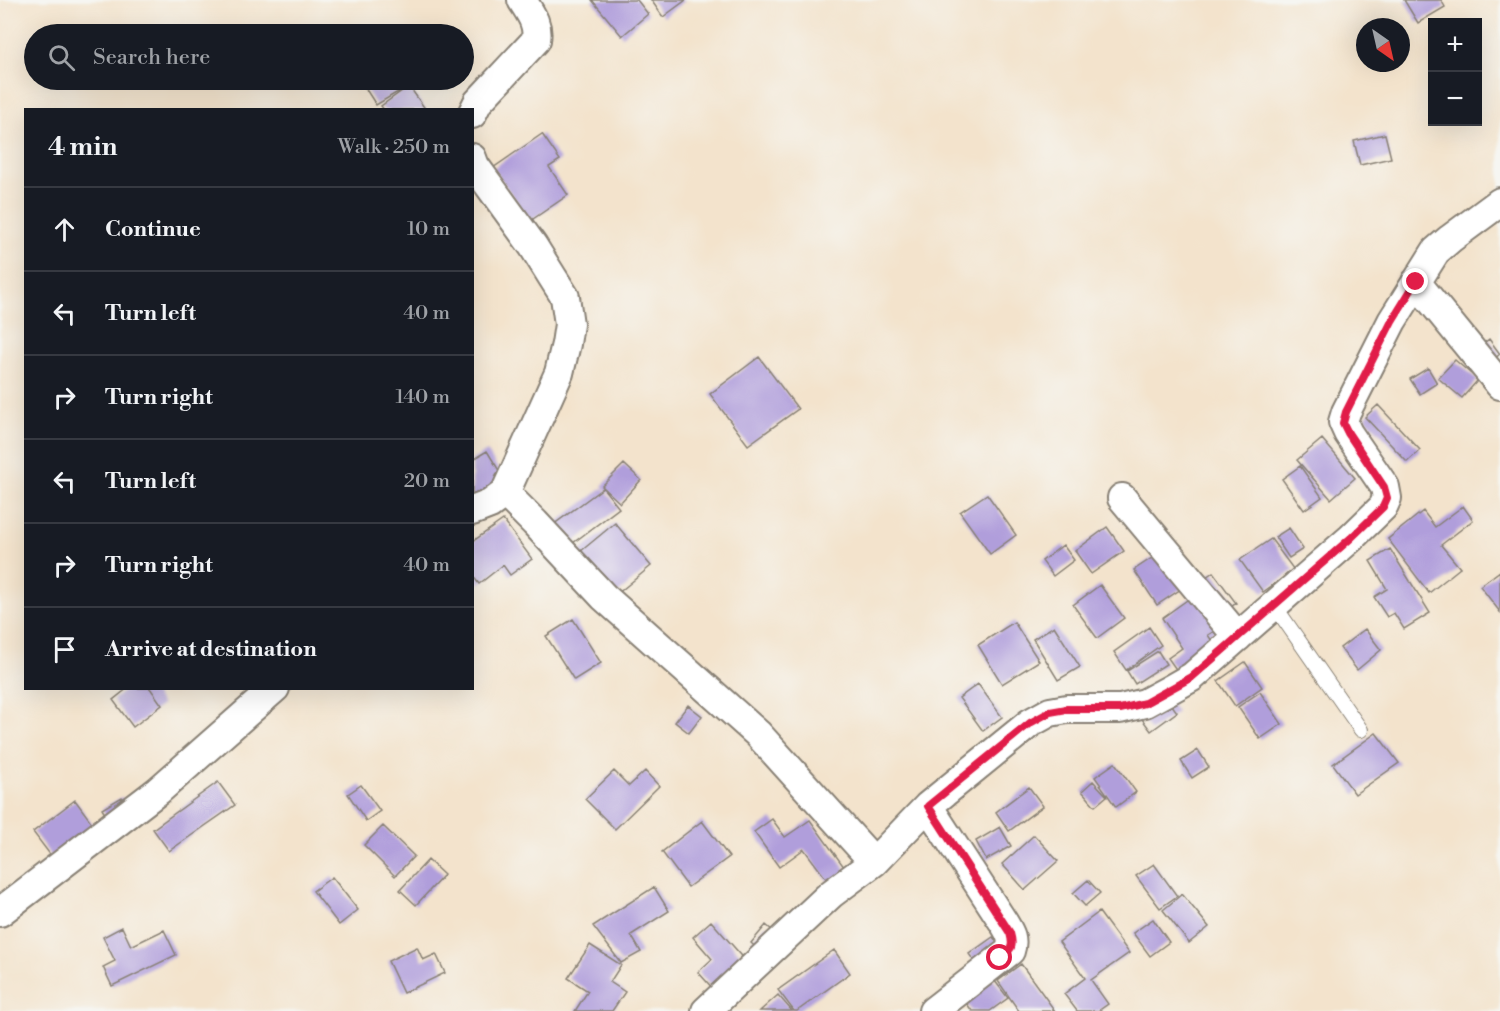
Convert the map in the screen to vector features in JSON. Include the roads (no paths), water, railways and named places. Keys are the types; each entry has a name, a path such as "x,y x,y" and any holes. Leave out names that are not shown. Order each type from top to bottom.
{"street":[{"path":"474,110 478,102 536,40 538,31 522,0"},
{"path":"474,163 533,246 565,297 569,324 559,373 505,493 490,504 474,511"},
{"path":"706,1011 831,894 874,862 928,806 1030,723 1050,712 1067,709 1120,709 1145,703 1192,677 1351,538 1383,507 1387,498 1384,487 1348,433 1343,423 1346,412 1392,321 1436,251 1500,202"},
{"path":"1416,282 1500,384"},
{"path":"505,493 604,597 758,734 874,862"},
{"path":"1122,498 1238,637"},
{"path":"0,912 158,790 273,690"},
{"path":"928,806 1004,923 1013,944 1010,951 933,1011"}],"lane":[{"path":"1274,605 1361,730"}]}
